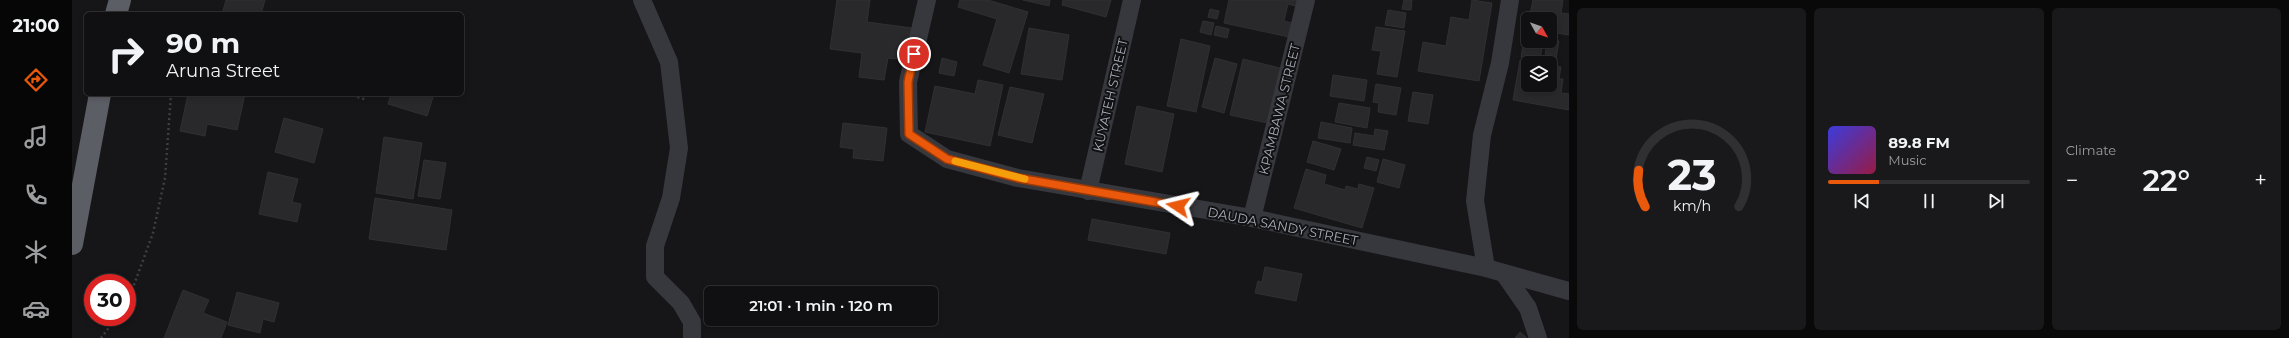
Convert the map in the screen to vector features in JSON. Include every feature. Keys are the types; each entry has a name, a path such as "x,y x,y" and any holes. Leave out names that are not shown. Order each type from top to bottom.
{"highway":[{"path":"117,12 120,0"},
{"path":"72,244 100,96"}],"street":[{"path":"642,0 669,62 679,148 672,198 655,246 655,277 681,303 692,322 692,338"},
{"name":"DAUDA SANDY STREET","path":"927,0 908,82 909,134 947,159 1018,178 1252,218 1486,268 1505,275 1569,291"},
{"name":"KUYATEH STREET","path":"1088,191 1132,0"},
{"name":"KPAMBAWA STREET","path":"1252,218 1306,0"},
{"path":"1486,268 1475,201 1482,136 1500,63 1510,0"},
{"path":"1505,275 1528,308 1538,338"}],"path":[{"path":"136,279 153,233 165,178 171,96"},
{"path":"354,96 367,100"},
{"path":"101,338 110,326"}],"building":[{"path":"226,0 265,0 262,12 223,12"},
{"path":"837,0 870,0 867,22 912,28 908,60 888,58 884,80 859,77 862,53 830,49"},
{"path":"960,0 988,0 1028,12 1009,73 983,65 997,19 958,7"},
{"path":"1023,0 1050,0 1049,6"},
{"path":"1063,0 1111,0 1106,17 1062,5"},
{"path":"1229,0 1297,0 1296,6 1288,4 1284,21 1292,23 1289,37 1224,23"},
{"path":"1404,0 1412,0 1411,10 1402,9"},
{"path":"1472,0 1492,3 1479,81 1418,71 1423,42 1446,46 1451,17 1469,20"},
{"path":"1533,0 1563,0 1561,13 1569,14 1569,35 1557,33 1557,12 1530,12"},
{"path":"1210,9 1219,11 1217,19 1208,17"},
{"path":"1388,10 1406,13 1404,28 1385,25"},
{"path":"1203,21 1214,23 1211,35 1200,32"},
{"path":"1216,26 1229,29 1227,38 1214,35"},
{"path":"1376,27 1405,31 1397,77 1377,74 1381,51 1372,50"},
{"path":"1029,28 1069,35 1062,80 1021,74"},
{"path":"1181,39 1210,46 1196,112 1167,106"},
{"path":"1557,41 1559,41 1556,56 1545,56 1546,48 1557,48"},
{"path":"1522,48 1542,48 1541,56 1521,56"},
{"path":"942,58 957,62 954,76 939,73"},
{"path":"1215,58 1237,64 1224,113 1202,107"},
{"path":"1243,59 1284,69 1272,124 1230,115"},
{"path":"1520,60 1521,92 1557,92 1557,66 1561,67 1559,79 1563,79 1561,93 1569,94 1569,110 1513,100"},
{"path":"1333,75 1367,80 1364,101 1330,96"},
{"path":"978,80 1003,85 990,146 925,132 935,86 975,94"},
{"path":"1376,84 1401,88 1396,115 1378,112 1379,103 1373,102"},
{"path":"1010,87 1044,94 1032,143 998,135"},
{"path":"1413,92 1433,95 1428,124 1408,121"},
{"path":"188,96 245,96 237,130 207,124 205,136 180,131"},
{"path":"390,96 433,96 427,116 388,104"},
{"path":"1339,103 1370,108 1367,128 1335,122"},
{"path":"1137,106 1174,114 1162,172 1125,164"},
{"path":"284,118 323,129 314,163 275,152"},
{"path":"1321,122 1352,128 1350,143 1318,138"},
{"path":"843,123 887,128 883,161 853,158 854,149 840,147"},
{"path":"1375,129 1388,131 1384,150 1353,145 1355,133 1374,136"},
{"path":"384,137 422,143 413,199 376,193"},
{"path":"1313,141 1341,149 1334,170 1307,162"},
{"path":"1367,157 1379,160 1376,171 1364,168"},
{"path":"1383,159 1405,165 1399,188 1377,182"},
{"path":"424,160 446,163 440,199 418,196"},
{"path":"1306,169 1326,175 1324,184 1345,190 1346,186 1358,189 1359,184 1374,188 1362,228 1294,208"},
{"path":"268,172 298,179 292,202 301,204 297,222 259,214"},
{"path":"375,198 452,210 446,250 369,239"},
{"path":"1092,219 1170,233 1166,254 1088,240"},
{"path":"1265,267 1302,274 1296,301 1255,293 1258,281 1262,282"},
{"path":"183,290 209,300 203,313 227,322 221,338 164,338"},
{"path":"237,292 279,303 274,322 263,319 260,333 228,325"},
{"path":"1520,332 1527,338 1515,338"}],"slow traffic":[{"path":"955,161 1025,179"}],"route":[{"path":"914,54 908,82 909,134 947,159 1018,178 1178,206"}]}
